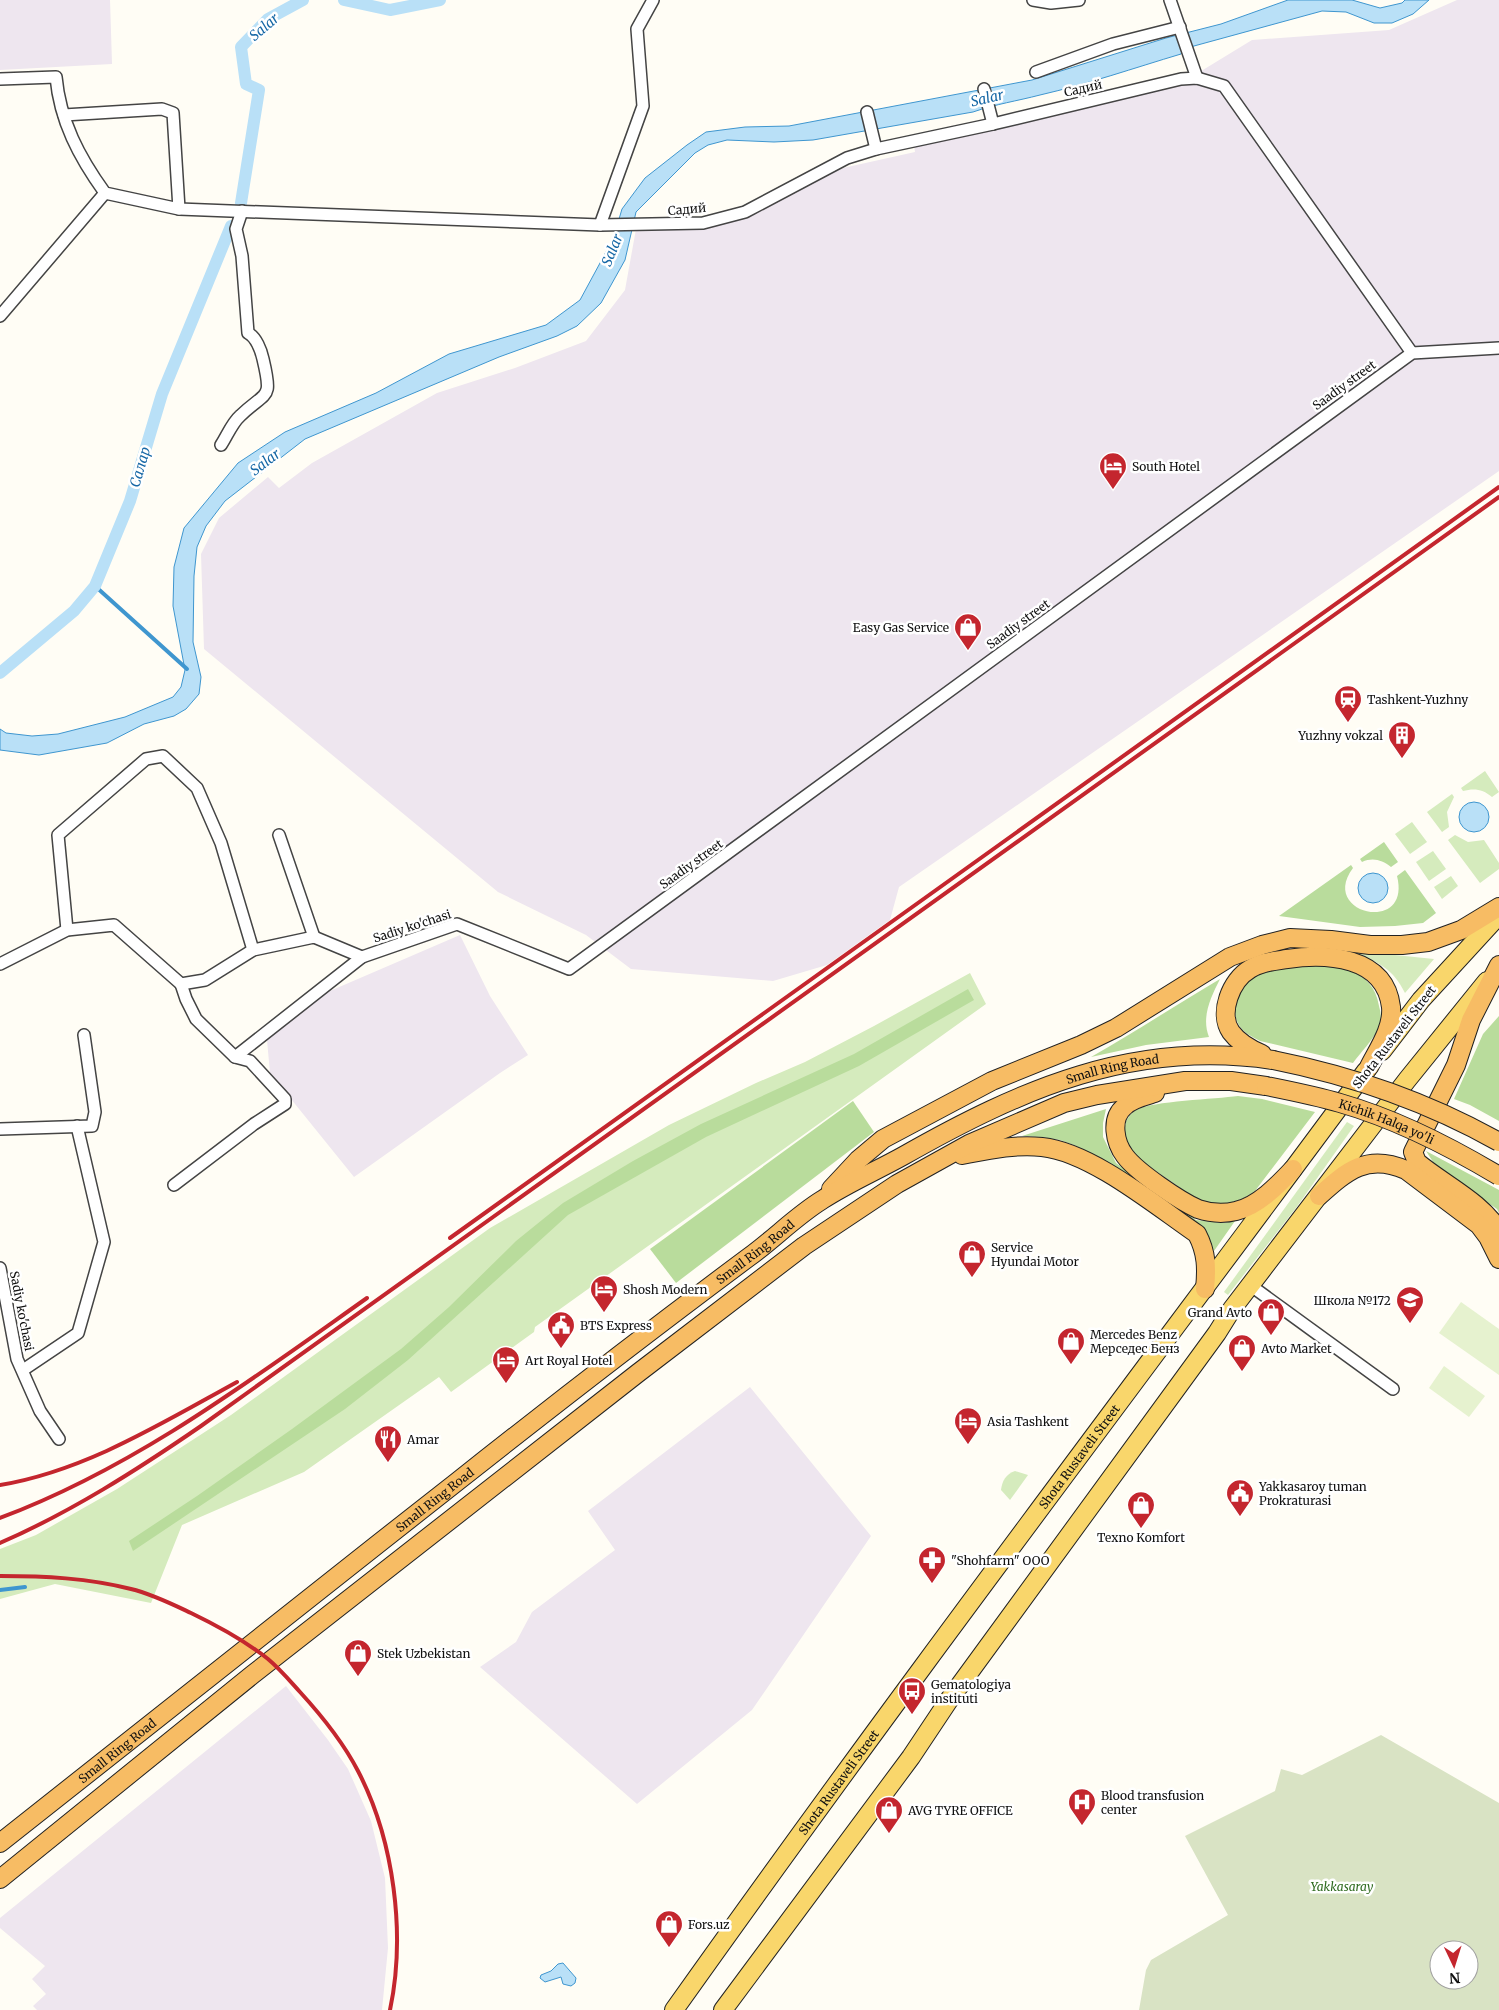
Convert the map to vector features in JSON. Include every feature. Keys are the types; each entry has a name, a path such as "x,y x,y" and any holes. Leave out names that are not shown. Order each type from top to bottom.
{"highway":[{"path":"820,1201 858,1160 883,1139 992,1081 1081,1045 1116,1028 1230,957 1262,945 1290,938 1331,940 1370,945 1402,945 1428,942 1461,930 1499,907"},
{"path":"1273,1060 1245,1046 1232,1033 1227,1024 1226,1015 1229,997 1234,986 1250,968 1268,962 1306,956 1324,956 1362,966 1375,974 1386,987 1391,1009 1390,1023 1369,1067"},
{"path":"1499,965 1471,1020 1456,1065 1413,1152 1419,1164 1492,1219 1499,1231"},
{"name":"Small Ring Road","path":"0,1843 571,1392 820,1201 960,1125 1028,1092 1092,1072 1159,1058 1218,1054 1273,1060 1332,1073 1396,1094 1443,1113 1499,1142"},
{"path":"1201,1080 1152,1094 1124,1107 1115,1124 1119,1146 1128,1160 1179,1198 1199,1209 1216,1213 1234,1212 1244,1209 1267,1193 1293,1169"},
{"name":"Small Ring Road","path":"0,1878 270,1661 588,1413 831,1226 897,1184 940,1159 1008,1126 1064,1104 1097,1095 1152,1085 1201,1080 1231,1080 1266,1086"},
{"name":"Kichik Halqa yo'li","path":"1266,1086 1342,1103 1380,1116 1427,1137 1499,1176"},
{"path":"940,1159 990,1150 1035,1147 1056,1150 1089,1162 1198,1234 1204,1247 1207,1268 1205,1289"},
{"path":"1319,1196 1340,1177 1360,1166 1379,1162 1398,1166 1479,1225 1488,1237 1499,1259"},
{"path":"571,1392 588,1413"},
{"path":"129,1741 145,1762"}],"main road":[{"name":"Shota Rustaveli Street","path":"674,2010 976,1592 1205,1289 1369,1067 1421,1000 1499,915"},
{"path":"723,2010 911,1757 949,1700 1250,1285 1499,965"}],"street":[{"path":"600,225 643,106 637,29 653,0"},
{"path":"1033,0 1052,3 1079,0"},
{"path":"1170,0 1197,78"},
{"path":"1036,72 1112,44 1181,28"},
{"path":"0,79 56,77 57,92 65,124 77,150 105,193 0,316"},
{"name":"Садий","path":"105,193 179,208 600,225 704,223 745,212 847,158 876,149 993,124 1167,82 1197,78 1224,86 1412,353"},
{"path":"984,89 993,124"},
{"path":"64,115 162,109 173,113 179,208"},
{"path":"867,112 876,149"},
{"path":"221,445 239,417 264,398 269,384 262,355 254,336 248,333 242,256 236,229 242,211"},
{"path":"1412,353 1499,348"},
{"name":"Saadiy street","path":"569,969 1412,353"},
{"path":"67,930 58,835 146,759 163,756 197,788 221,843 253,950"},
{"path":"181,984 205,980 253,950 314,936 279,835"},
{"name":"Sadiy ko'chasi","path":"314,936 362,957 457,924 569,969"},
{"path":"0,964 67,930 114,925 181,984 196,1019 234,1057 250,1061 285,1099 286,1104 254,1124 174,1185"},
{"path":"234,1057 362,957"},
{"path":"0,1129 92,1126 95,1112 84,1035"},
{"path":"24,1370 78,1332 104,1242 78,1126"},
{"name":"Sadiy ko'chasi","path":"0,1268 17,1359 24,1370 40,1411 59,1439"},
{"path":"1250,1285 1393,1389"}],"shaded area":[{"path":"0,0 110,0 112,64 0,70"},
{"path":"1457,0 1499,0 1499,471 899,887 890,920 827,965 773,981 631,969 586,935 498,892 204,649 201,554 219,518 268,477 279,488 312,463 437,393 515,368 586,341 625,290 636,229 725,224 843,168 915,152 914,145 1175,87 1252,40 1389,30"},
{"path":"460,935 490,996 528,1055 354,1177 270,1073 267,1040 323,994"},
{"path":"750,1387 871,1536 752,1710 637,1804 480,1667 516,1642 532,1612 615,1550 588,1511"},
{"path":"286,1686 348,1769 371,1821 385,1878 388,1948 382,2010 37,2010 33,2006 46,1994 32,1979 45,1966 0,1928 0,1918"}],"green space":[{"path":"1485,771 1499,792 1492,797 1478,790 1463,791 1461,788"},
{"path":"1452,794 1454,797 1447,812 1449,827 1442,832 1427,812"},
{"path":"1412,822 1427,842 1410,854 1395,834"},
{"path":"1455,835 1468,842 1484,840 1499,863 1499,869 1480,883 1448,840"},
{"path":"1384,842 1398,862 1391,867 1377,860 1362,862 1360,859"},
{"path":"1433,851 1446,869 1429,881 1416,862"},
{"path":"1351,865 1353,868 1345,884 1347,897 1355,906 1368,911 1380,912 1392,906 1398,894 1397,876 1405,870 1436,913 1423,923 1360,927 1279,916"},
{"path":"1451,876 1458,886 1442,899 1434,887"},
{"path":"1356,951 1434,959 1405,993 1390,972 1372,960 1355,953"},
{"path":"1302,965 1327,966 1351,971 1369,983 1375,993 1381,1020 1373,1038 1353,1063 1260,1041 1246,1033 1239,1025 1235,1011 1236,1004 1241,990 1251,979 1268,971"},
{"path":"970,973 986,1004 535,1327 534,1332 451,1392 439,1377 304,1472 182,1525 151,1603 55,1584 0,1599 0,1549 36,1535 117,1489 231,1415 490,1228 669,1125 756,1083 805,1062"},
{"path":"1220,979 1208,1007 1206,1022 1209,1037 1146,1045 1091,1057 1124,1038"},
{"path":"968,989 974,1000 859,1066 706,1137 568,1215 408,1360 345,1409 133,1551 129,1541 292,1429 401,1349 449,1307 516,1241 563,1203 633,1161 701,1124 854,1054"},
{"path":"1499,1016 1499,1121 1470,1105 1454,1099 1483,1034"},
{"path":"1238,1096 1262,1099 1315,1112 1255,1191 1236,1201 1215,1204 1197,1200 1141,1159 1134,1152 1125,1135 1125,1126 1129,1117 1136,1110 1144,1107 1170,1102"},
{"path":"853,1101 874,1132 676,1283 650,1249"},
{"path":"1106,1109 1103,1137 1116,1163 1196,1220 1223,1223 1235,1221 1214,1251 1196,1222 1115,1167 1074,1145 1060,1140 1022,1136"},
{"path":"1347,1122 1354,1126 1296,1208 1228,1295 1224,1292"},
{"path":"1426,1151 1499,1190 1499,1213 1497,1209 1437,1168"},
{"path":"1461,1302 1499,1329 1499,1375 1439,1333"},
{"path":"1444,1366 1485,1396 1469,1417 1429,1388"},
{"path":"1015,1471 1028,1475 1010,1500 1001,1490 1003,1481"},
{"name":"Yakkasaray","path":"1381,1735 1499,1803 1499,2010 1139,2010 1146,1970 1151,1960 1228,1915 1185,1836 1275,1791 1281,1769 1302,1775"}],"water":[{"name":"Salar","path":"1288,0 1352,0 1380,8 1402,3 1405,0 1429,0 1413,14 1392,23 1374,23 1346,12 1322,11 1183,49 1181,54 1093,81 973,112 813,140 774,142 727,140 708,145 695,153 636,212 625,260 601,303 577,326 557,336 499,357 305,439 225,501 206,526 197,547 194,576 193,642 201,677 199,694 186,709 174,716 144,724 107,743 39,755 0,750 0,729 6,733 32,736 58,734 125,717 173,697 181,687 185,670 173,606 174,567 184,528 238,463 285,432 376,393 449,354 546,325 580,300 613,239 622,209 645,178 706,132 745,127 789,126 1032,80 1166,38 1221,24"},
{"path":"1474,802 1480,803 1488,811 1488,823 1480,831 1474,832 1468,831 1460,823 1459,817 1460,811 1468,803"},
{"path":"1373,873 1383,878 1388,888 1383,898 1373,903 1363,898 1358,888 1363,878"},
{"path":"563,1963 576,1978 575,1983 571,1986 563,1984 561,1977 545,1982 540,1978 541,1975 551,1971 558,1964"}],"waterway":[{"name":"Salar","path":"241,203 259,90 246,84 241,47 268,19 303,0"},
{"name":"Salar","path":"344,0 390,10 440,0"},
{"name":"Салар","path":"0,673 74,611 95,586 130,501 162,394 231,226"},
{"path":"95,586 187,669"},
{"path":"0,1590 25,1587"}],"railway":[{"path":"450,1238 1499,487"},
{"path":"0,1543 78,1504 201,1426 1499,497"},
{"path":"0,1518 49,1498 98,1474 144,1448 280,1360 367,1298"},
{"path":"0,1485 62,1469 93,1457 151,1429 237,1382"},
{"path":"0,1576 82,1580 115,1585 154,1596 211,1623 250,1646 277,1667 308,1701 332,1730 358,1771 370,1798 388,1857 394,1888 397,1950 395,1981 390,2010"}],"place":[{"name":"South Hotel","path":"1113,490"},
{"name":"Easy Gas Service","path":"968,651"},
{"name":"Tashkent-Yuzhny","path":"1348,723"},
{"name":"Yuzhny vokzal","path":"1402,759"},
{"name":"Service Hyundai Motor","path":"972,1278"},
{"name":"Shosh Modern","path":"604,1313"},
{"name":"Школа №172","path":"1410,1324"},
{"name":"Grand Avto","path":"1271,1336"},
{"name":"BTS Express","path":"561,1349"},
{"name":"Mercedes Benz Мерседес Бенз","path":"1071,1365"},
{"name":"Avto Market","path":"1242,1372"},
{"name":"Art Royal Hotel","path":"506,1384"},
{"name":"Asia Tashkent","path":"968,1445"},
{"name":"Amar","path":"388,1463"},
{"name":"Yakkasaroy tuman Prokraturasi","path":"1240,1517"},
{"name":"Texno Komfort","path":"1141,1529"},
{"name":"\"Shohfarm\" OOO","path":"932,1584"},
{"name":"Stek Uzbekistan","path":"358,1677"},
{"name":"Gematologiya instituti","path":"912,1715"},
{"name":"Blood transfusion center","path":"1082,1826"},
{"name":"AVG TYRE OFFICE","path":"889,1834"},
{"name":"Fors.uz","path":"669,1948"}]}
